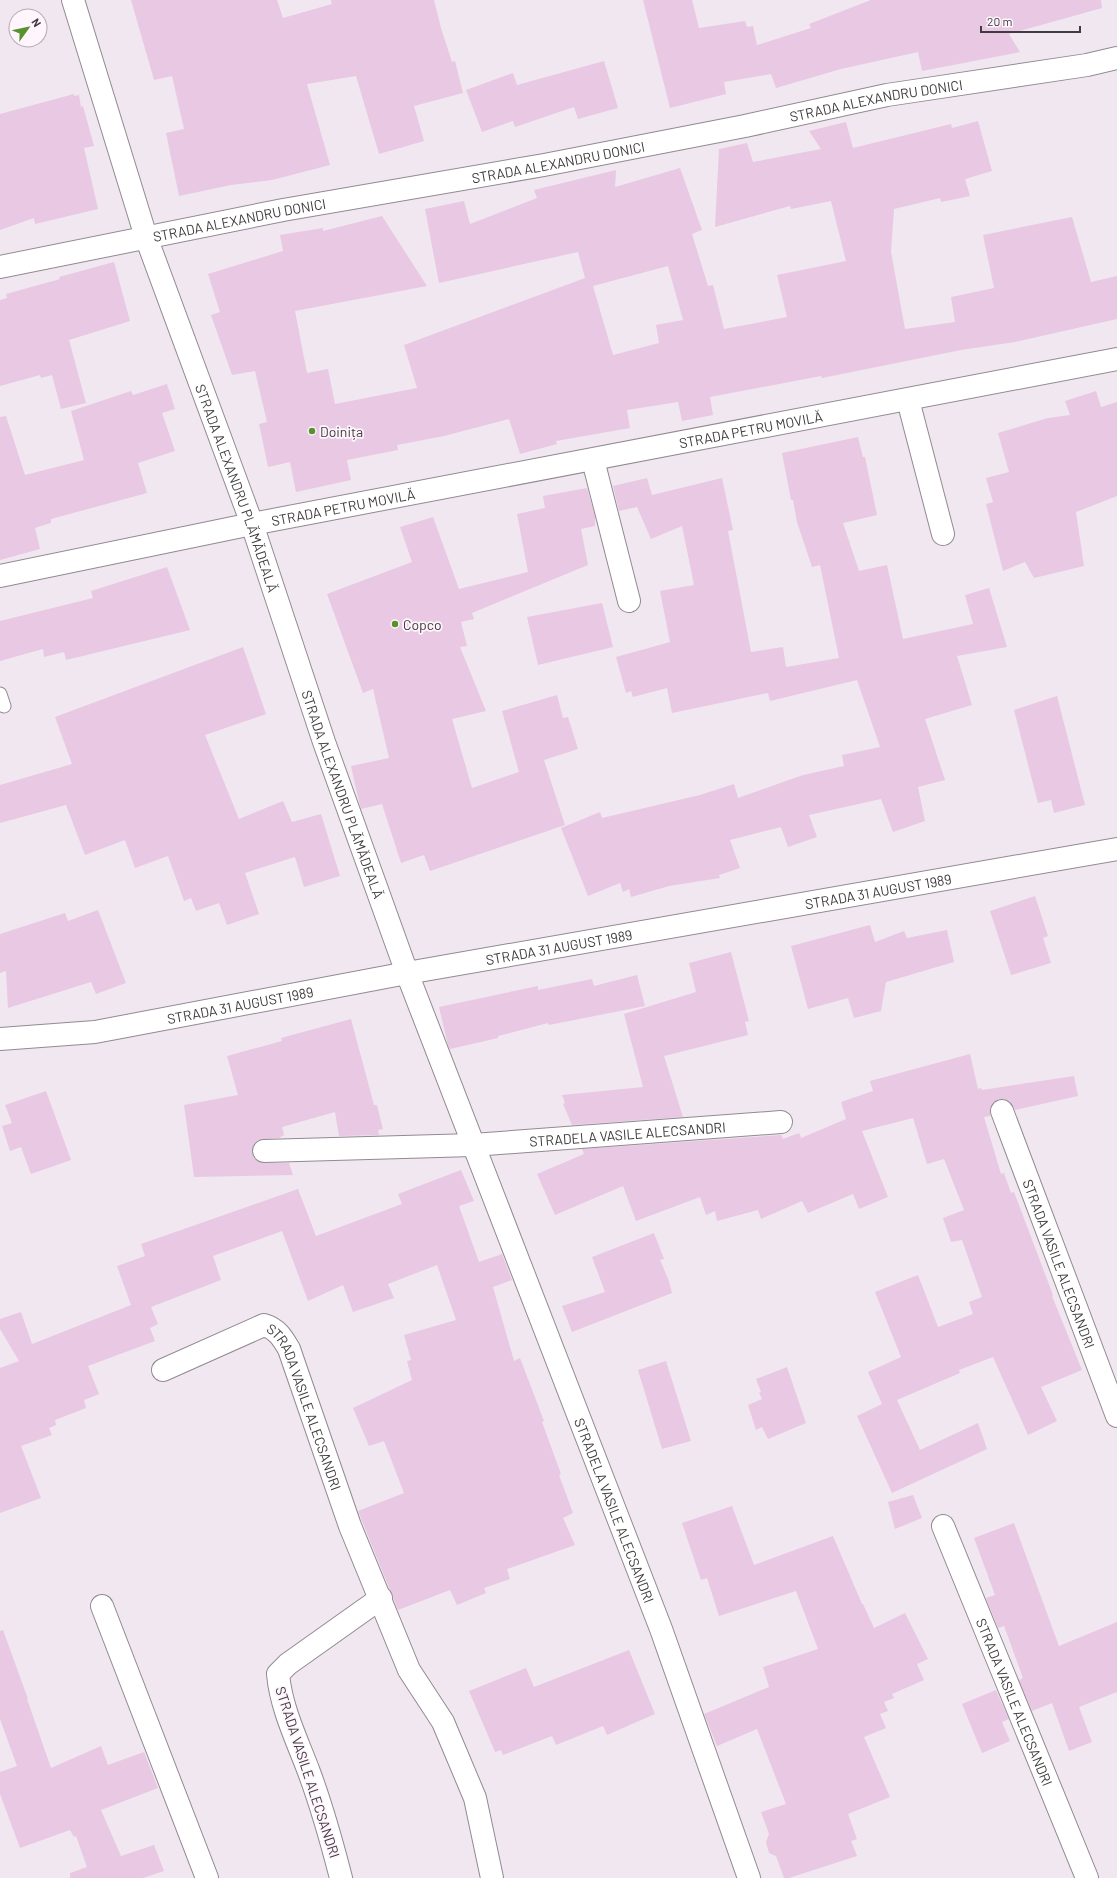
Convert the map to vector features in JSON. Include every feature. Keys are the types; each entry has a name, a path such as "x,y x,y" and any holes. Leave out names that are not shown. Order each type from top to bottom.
{"street":[{"name":"STRADA ALEXANDRU PLĂMĂDEALĂ","path":"73,0 146,237 252,524 324,742 407,973"},
{"name":"STRADA ALEXANDRU DONICI","path":"0,267 283,210 544,165 714,132 887,94 1087,65 1117,58"},
{"name":"STRADA PETRU MOVILĂ","path":"0,576 252,524 1117,359"},
{"path":"908,400 944,534"},
{"path":"593,460 629,601"},
{"name":"STRADA 31 AUGUST 1989","path":"0,1039 95,1032 407,973 1117,848"},
{"name":"STRADELA VASILE ALECSANDRI","path":"407,973 661,1629 749,1878"},
{"name":"STRADA VASILE ALECSANDRI","path":"1002,1111 1117,1416"},
{"name":"STRADELA VASILE ALECSANDRI","path":"264,1151 473,1145 781,1122"},
{"name":"STRADA VASILE ALECSANDRI","path":"163,1370 264,1324 274,1328 278,1332 289,1349 350,1526 381,1598 409,1670 443,1722 475,1798 492,1878"},
{"name":"STRADA VASILE ALECSANDRI","path":"943,1526 1087,1878"},
{"name":"STRADA VASILE ALECSANDRI","path":"340,1878 333,1848 310,1775 280,1692 278,1674 288,1664 381,1598"},
{"path":"102,1606 207,1878"}],"building":[{"path":"131,0 277,0 283,18 332,4 331,0 434,0 452,62 455,61 463,93 414,106 424,141 379,154 356,76 307,84 330,165 272,180 231,185 179,196 166,133 184,129 172,76 154,80"},
{"path":"643,0 692,0 699,28 745,21 747,27 753,26 757,45 811,28 809,24 871,0 1101,0 1102,8 1009,34 1020,52 922,71 918,52 841,69 776,88 771,74 724,82 726,94 670,108"},
{"path":"604,61 618,108 578,119 574,107 515,127 513,121 482,132 466,90 513,73 517,85"},
{"path":"74,94 74,96 79,95 81,107 83,106 94,146 84,148 98,209 35,224 34,218 0,230 0,114"},
{"path":"978,121 992,171 965,179 970,196 941,202 940,198 894,209 891,252 905,329 955,322 951,297 994,288 983,235 1072,217 1091,282 1117,276 1117,319 1015,342 961,350 822,378 821,376 710,397 713,415 682,421 678,402 627,410 630,428 556,441 557,444 520,454 509,419 444,436 397,445 398,450 347,460 351,480 296,492 290,462 268,467 259,424 267,422 255,371 232,375 211,315 220,312 208,274 283,251 280,235 323,228 323,231 382,216 427,286 295,311 307,373 328,369 335,404 417,388 404,345 585,278 578,252 439,283 425,209 464,201 470,224 537,198 534,190 616,170 615,187 680,168 702,230 692,234 708,286 713,285 724,329 787,317 777,275 846,261 831,201 791,209 790,206 715,227 719,149 747,143 753,162 821,149 809,131 846,122 853,148 951,124 952,128","holes":["668,266 683,320 656,325 659,343 613,355 593,286"]},
{"path":"114,262 130,321 69,340 86,403 61,409 52,375 41,378 40,375 0,386 0,300 7,298 6,294 60,279 59,277"},
{"path":"167,384 175,409 162,413 175,451 138,463 147,493 51,519 51,523 35,528 40,549 0,560 0,417 6,416 25,475 84,460 71,411 131,391 133,395"},
{"path":"1096,391 1101,407 1117,402 1117,496 1076,512 1084,566 1034,578 1025,562 1003,571 986,504 993,502 986,478 1009,472 998,433 1048,418 1070,415 1065,401"},
{"path":"858,437 863,457 865,457 877,515 843,523 859,571 887,565 903,639 973,624 965,595 989,588 1007,647 957,656 972,705 925,719 945,780 918,787 925,821 893,832 881,799 809,815 817,837 788,847 781,827 730,840 740,868 719,875 720,878 669,886 631,897 629,889 623,892 620,883 588,896 561,828 600,812 602,818 700,795 734,784 738,798 803,775 844,766 842,755 880,747 857,680 770,701 768,693 672,713 667,688 633,697 631,691 626,693 616,657 670,642 660,591 694,585 682,526 651,539 637,507 619,511 613,486 647,478 652,495 722,478 733,530 728,531 751,652 783,647 786,667 839,658 820,565 812,567 797,522 793,500 791,500 782,453"},
{"path":"587,488 595,516 595,526 581,529 588,565 472,613 474,619 461,622 467,646 460,647 486,711 452,719 472,788 519,772 502,711 557,695 563,718 568,717 578,749 544,760 565,825 430,871 424,855 401,863 382,804 361,809 359,802 351,766 389,758 373,689 363,693 327,594 412,562 400,527 433,517 459,589 528,572 517,514 545,508 543,496"},
{"path":"167,567 190,630 66,660 64,652 44,657 43,649 0,661 0,621 93,598 91,591"},
{"path":"602,603 613,647 538,665 527,617"},
{"path":"243,647 266,714 205,735 239,819 283,801 292,822 321,814 340,876 304,887 295,857 245,873 259,914 227,925 219,903 196,911 191,898 184,901 168,856 135,868 125,840 85,855 66,805 0,823 0,785 72,764 55,717"},
{"path":"1057,696 1085,805 1054,813 1051,800 1038,803 1014,710"},
{"path":"1035,896 1048,936 1043,938 1051,963 1011,975 990,911"},
{"path":"98,910 126,983 96,994 91,982 8,1008 6,971 0,973 0,934 65,913 68,921"},
{"path":"870,925 875,942 904,931 907,938 947,930 954,962 886,982 881,1011 854,1018 848,998 808,1009 791,946"},
{"path":"731,952 749,1021 745,1022 748,1035 664,1056 683,1117 572,1125 563,1104 565,1103 562,1095 643,1087 624,1014 696,992 689,963"},
{"path":"637,975 645,1006 549,1025 548,1023 498,1036 498,1038 450,1049 448,1045 439,1007 538,986 538,990 592,979 594,986"},
{"path":"351,1019 374,1105 377,1105 383,1129 378,1130 379,1135 339,1136 335,1112 282,1127 284,1135 279,1138 258,1140 253,1145 253,1157 258,1162 289,1163 293,1175 194,1177 184,1105 238,1095 227,1056 282,1041 281,1038"},
{"path":"970,1054 978,1089 981,1088 982,1090 1074,1076 1078,1096 1015,1110 1010,1101 998,1099 993,1103 990,1109 990,1116 984,1117 1001,1174 1004,1173 1011,1193 1014,1192 1053,1295 1052,1296 1082,1370 1041,1387 1057,1421 1028,1435 993,1357 959,1370 960,1373 897,1400 920,1450 978,1423 987,1449 892,1493 857,1416 882,1404 868,1372 901,1357 875,1292 918,1275 938,1327 973,1314 969,1302 982,1297 962,1240 951,1242 943,1218 964,1210 944,1159 927,1164 913,1118 862,1131 888,1197 859,1209 853,1194 808,1213 802,1201 761,1219 758,1210 717,1221 715,1211 706,1215 700,1197 636,1221 623,1186 555,1215 537,1174 584,1154 582,1149 781,1135 783,1139 799,1133 801,1138 846,1119 841,1102 873,1091 870,1081"},
{"path":"46,1091 71,1160 31,1174 21,1147 10,1151 2,1126 12,1123 5,1105"},
{"path":"461,1170 474,1201 459,1206 479,1262 502,1254 512,1280 493,1287 514,1361 520,1358 544,1421 542,1422 561,1474 559,1475 573,1513 563,1518 575,1545 507,1569 510,1579 484,1588 486,1593 457,1605 450,1590 398,1610 358,1511 404,1493 384,1441 369,1446 353,1408 412,1380 407,1361 411,1360 404,1335 456,1320 437,1265 388,1284 394,1298 353,1312 343,1285 308,1301 282,1231 213,1256 221,1280 151,1307 158,1324 150,1328 155,1341 88,1366 99,1394 84,1400 86,1408 55,1420 56,1425 49,1428 52,1435 21,1446 41,1498 0,1513 0,1368 19,1361 0,1329 0,1319 21,1312 32,1344 131,1305 117,1266 145,1256 141,1244 298,1189 316,1236 402,1204 398,1194"},
{"path":"654,1233 664,1259 660,1260 669,1281 672,1293 572,1332 562,1306 605,1292 592,1257"},
{"path":"666,1361 691,1441 662,1449 638,1370"},
{"path":"787,1367 806,1423 768,1439 762,1427 756,1430 748,1405 762,1399 756,1379"},
{"path":"913,1495 922,1518 895,1529 888,1502"},
{"path":"732,1506 754,1565 833,1536 874,1628 905,1613 928,1659 917,1664 924,1680 892,1694 894,1698 884,1702 888,1711 880,1714 886,1728 864,1737 890,1797 848,1814 857,1839 851,1841 857,1856 789,1878 784,1878 776,1856 769,1853 766,1842 769,1834 761,1812 786,1804 757,1729 717,1746 704,1714 769,1687 763,1667 818,1649 796,1591 719,1616 707,1578 701,1580 682,1523"},
{"path":"1014,1523 1059,1646 1117,1622 1117,1692 1079,1707 1092,1742 1069,1751 1052,1703 1032,1711 1019,1680 1023,1678 1004,1626 998,1628 986,1598 995,1595 974,1538"},
{"path":"3,1630 51,1768 101,1746 108,1765 144,1752 158,1788 101,1810 121,1856 154,1845 164,1871 143,1878 70,1878 70,1873 87,1867 76,1836 74,1837 70,1830 20,1848 0,1794 0,1772 17,1766 0,1719 0,1631"},
{"path":"629,1650 655,1714 607,1735 603,1726 556,1745 552,1736 503,1755 501,1750 495,1752 469,1691 526,1668 534,1687"},
{"path":"996,1690 1009,1719 1002,1722 1010,1741 982,1753 962,1704"}],"place":[{"name":"Doinița","path":"312,431"},
{"name":"Copco","path":"395,624"}]}
